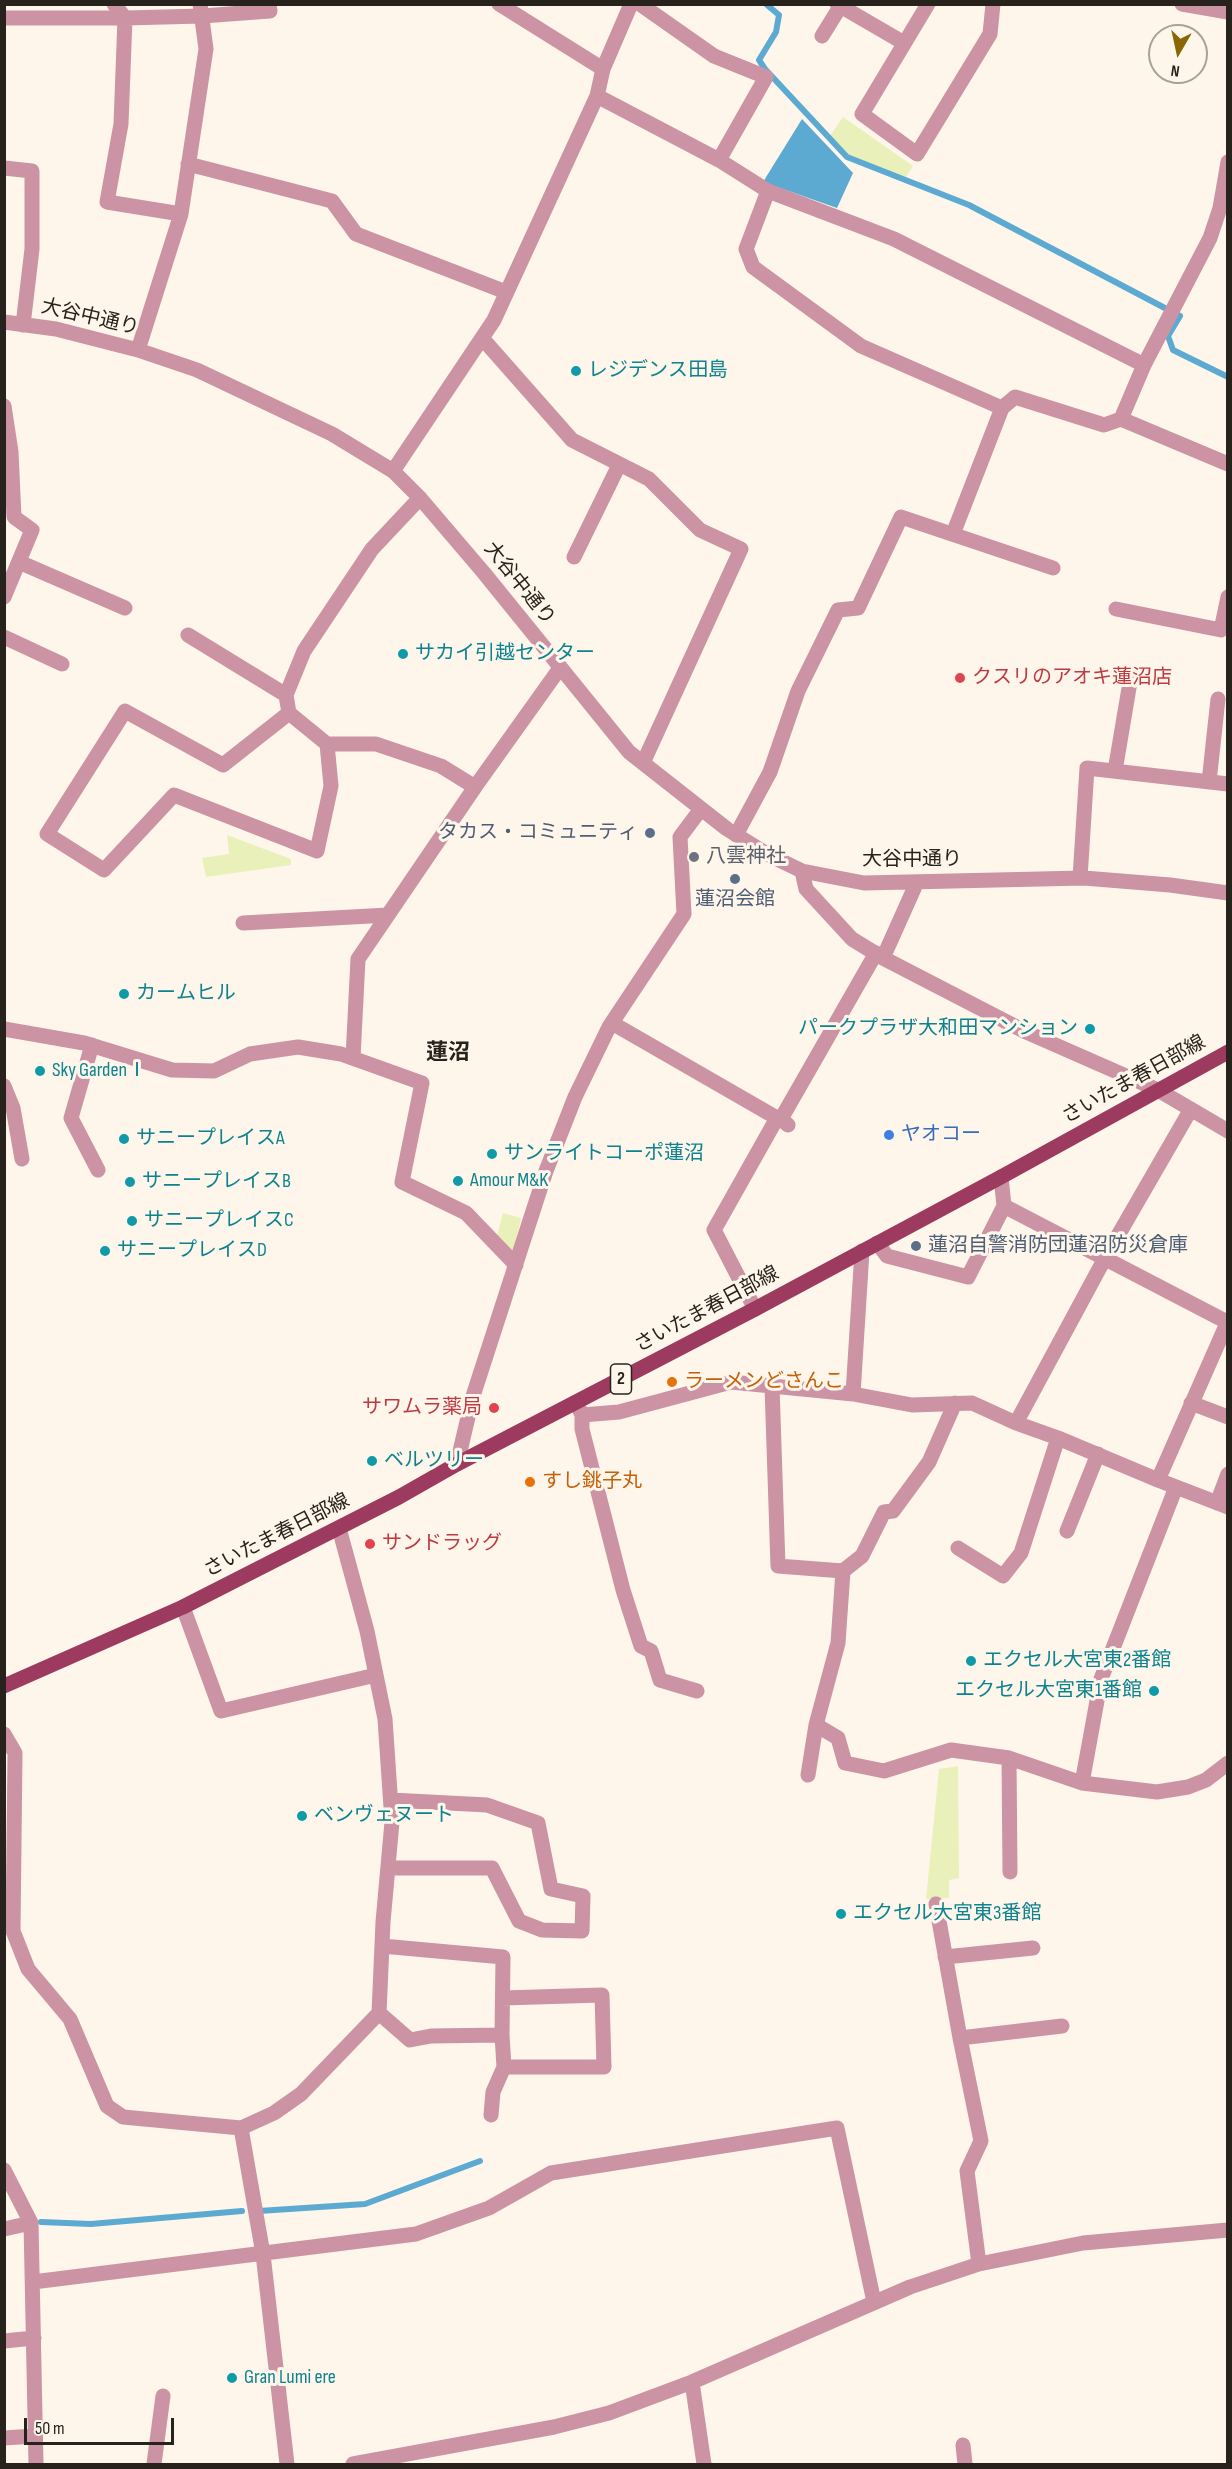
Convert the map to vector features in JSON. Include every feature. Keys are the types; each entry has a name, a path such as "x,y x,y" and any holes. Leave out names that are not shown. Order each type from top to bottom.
{"main road":[{"name":"さいたま春日部線","path":"4,1686 183,1607 399,1497 457,1464 579,1408 755,1309 1002,1177 1227,1052"}],"street":[{"path":"114,4 125,18 122,124 107,202 181,214"},
{"path":"4,18 68,11 125,18 201,10 270,11 269,4"},
{"path":"499,4 603,69"},
{"path":"393,471 494,320 597,96 603,69 632,4"},
{"path":"640,4 714,56 766,77 719,160"},
{"path":"928,4 862,114 917,154 990,34 993,4"},
{"path":"1182,4 1227,12"},
{"path":"822,36 838,6 904,43"},
{"path":"138,350 181,214 206,49 201,10"},
{"path":"597,96 719,160 768,191 894,239 1144,365"},
{"path":"1121,419 1144,365 1224,208 1227,162"},
{"path":"188,164 332,201 356,234 506,292"},
{"path":"4,168 32,171 32,249 23,325"},
{"path":"768,191 746,249 753,267 861,346 1002,408"},
{"name":"大谷中通り","path":"4,322 56,329 138,350 197,370 332,434 393,471 420,498 629,752 736,835 767,854 802,871 864,883 1080,878 1170,885 1227,893"},
{"path":"482,338 572,440 649,479 700,530 741,549 643,764"},
{"path":"953,534 1002,408 1015,397 1104,425 1121,419 1227,464"},
{"path":"4,406 14,517 32,530 19,562 9,576 4,597"},
{"path":"574,557 619,465"},
{"path":"420,498 372,549 303,651 286,695 289,713 327,744 376,744 441,766 475,787"},
{"path":"736,835 770,772 798,691 838,610 858,608 901,517 1053,568"},
{"path":"19,562 125,608"},
{"path":"1116,609 1221,630 1227,597"},
{"path":"188,635 286,695"},
{"path":"4,636 62,664"},
{"path":"353,1058 358,959 475,787 560,668"},
{"path":"1115,771 1130,682"},
{"path":"1209,782 1218,699"},
{"path":"289,713 223,765 125,711 47,834 104,870 174,795 317,851 331,786 327,744"},
{"path":"1080,878 1087,768 1227,784"},
{"path":"457,1464 473,1396 546,1171 575,1097 612,1023 684,914 680,837 701,809"},
{"path":"802,871 806,889 852,939 1026,1032 1158,1090 1227,1131"},
{"path":"788,1125 781,1119 880,956 916,882"},
{"path":"243,923 388,915"},
{"path":"612,1023 777,1118 714,1230 755,1309"},
{"path":"4,1029 92,1045 172,1070 214,1071 250,1054 298,1047 341,1054 422,1083 402,1182 466,1213 516,1264"},
{"path":"92,1045 71,1118 98,1170"},
{"path":"4,1086 13,1108 22,1159"},
{"path":"1016,1423 1105,1258 1191,1109"},
{"path":"877,1243 887,1256 968,1277 1004,1206 1002,1177"},
{"path":"1004,1206 1227,1321 1158,1480"},
{"path":"853,1394 862,1251"},
{"path":"697,1691 660,1680 651,1651 641,1646 623,1590 582,1430 579,1408 620,1412 731,1382 853,1394 912,1405 972,1403 1016,1423 1222,1505 1227,1474"},
{"path":"772,1386 778,1566 843,1571 862,1556 884,1512 893,1511 929,1462 955,1403"},
{"path":"1191,1403 1227,1417"},
{"path":"958,1548 1003,1576 1021,1553 1058,1438"},
{"path":"1067,1531 1098,1454"},
{"path":"1082,1783 1101,1679 1176,1487"},
{"path":"4,1734 15,1754 13,1930 28,1969 70,2019 107,2106 123,2117 241,2128 274,2114 301,2094 379,2013 392,1822 385,1719 367,1631 339,1528"},
{"path":"808,1775 816,1725 838,1643 843,1571"},
{"path":"183,1607 221,1711 376,1675"},
{"path":"816,1725 838,1738 845,1763 884,1771 951,1750 1010,1758 1082,1783 1157,1792 1188,1787 1206,1780 1227,1763"},
{"path":"1010,1758 1010,1872"},
{"path":"388,1868 492,1868 519,1921 542,1930 582,1931 583,1896 551,1889 538,1823 487,1805 391,1800"},
{"path":"936,1904 981,2141 967,2171 979,2264"},
{"path":"382,1946 503,1957 504,2067 493,2092 491,2115"},
{"path":"945,1957 1033,1948"},
{"path":"502,1998 602,1995 604,2067 504,2067"},
{"path":"379,2013 410,2040 431,2036 502,2035"},
{"path":"960,2038 1062,2026"},
{"path":"241,2128 263,2254 287,2464"},
{"path":"33,2282 416,2234 489,2208 551,2173 837,2128 874,2302"},
{"path":"4,2170 31,2223 36,2464"},
{"path":"4,2229 31,2223"},
{"path":"353,2464 554,2427 609,2413 692,2382 910,2287 979,2264 1083,2243 1227,2230"},
{"path":"4,2341 33,2338"},
{"path":"692,2382 704,2464"},
{"path":"154,2464 163,2396"},
{"path":"4,2438 35,2436"},
{"path":"963,2445 965,2464"}],"green space":[{"path":"843,117 913,166 906,177 850,156 830,136"},
{"path":"227,835 291,859 291,865 206,877 202,858 229,854"},
{"path":"503,1213 521,1218 513,1254 497,1236"},
{"path":"958,1766 959,1878 949,1880 949,1898 926,1899 939,1769"}],"water":[{"path":"802,119 853,173 837,208 763,182"}],"waterway":[{"path":"766,4 779,15 776,32 759,60 847,157 969,205 1180,316 1168,336 1173,350 1228,377"},
{"path":"259,2211 365,2204 480,2161"},
{"path":"41,2222 91,2224 242,2211"}],"place":[{"name":"レジデンス田島","path":"576,371"},
{"name":"サカイ引越センター","path":"403,654"},
{"name":"クスリのアオキ蓮沼店","path":"960,678"},
{"name":"タカス・コミュニティ","path":"650,833"},
{"name":"八雲神社","path":"694,857"},
{"name":"蓮沼会館","path":"735,879"},
{"name":"カームヒル","path":"124,994"},
{"name":"パークプラザ大和田マンション","path":"1090,1029"},
{"name":"Sky GardenⅠ","path":"40,1071"},
{"name":"ヤオコー","path":"889,1135"},
{"name":"サニープレイスA","path":"124,1139"},
{"name":"サンライトコーポ蓮沼","path":"492,1154"},
{"name":"Amour M&K","path":"458,1181"},
{"name":"サニープレイスB","path":"130,1182"},
{"name":"サニープレイスC","path":"132,1221"},
{"name":"蓮沼自警消防団蓮沼防災倉庫","path":"916,1246"},
{"name":"サニープレイスD","path":"105,1251"},
{"name":"ラーメンどさんこ","path":"672,1382"},
{"name":"サワムラ薬局","path":"494,1408"},
{"name":"ベルツリー","path":"372,1461"},
{"name":"すし銚子丸","path":"530,1482"},
{"name":"サンドラッグ","path":"370,1544"},
{"name":"エクセル大宮東2番館","path":"971,1661"},
{"name":"エクセル大宮東1番館","path":"1154,1691"},
{"name":"ベンヴェヌート","path":"302,1816"},
{"name":"エクセル大宮東3番館","path":"841,1914"},
{"name":"Gran Lumi ere","path":"232,2378"}],"district":[{"name":"蓮沼","path":"448,1053"}]}
